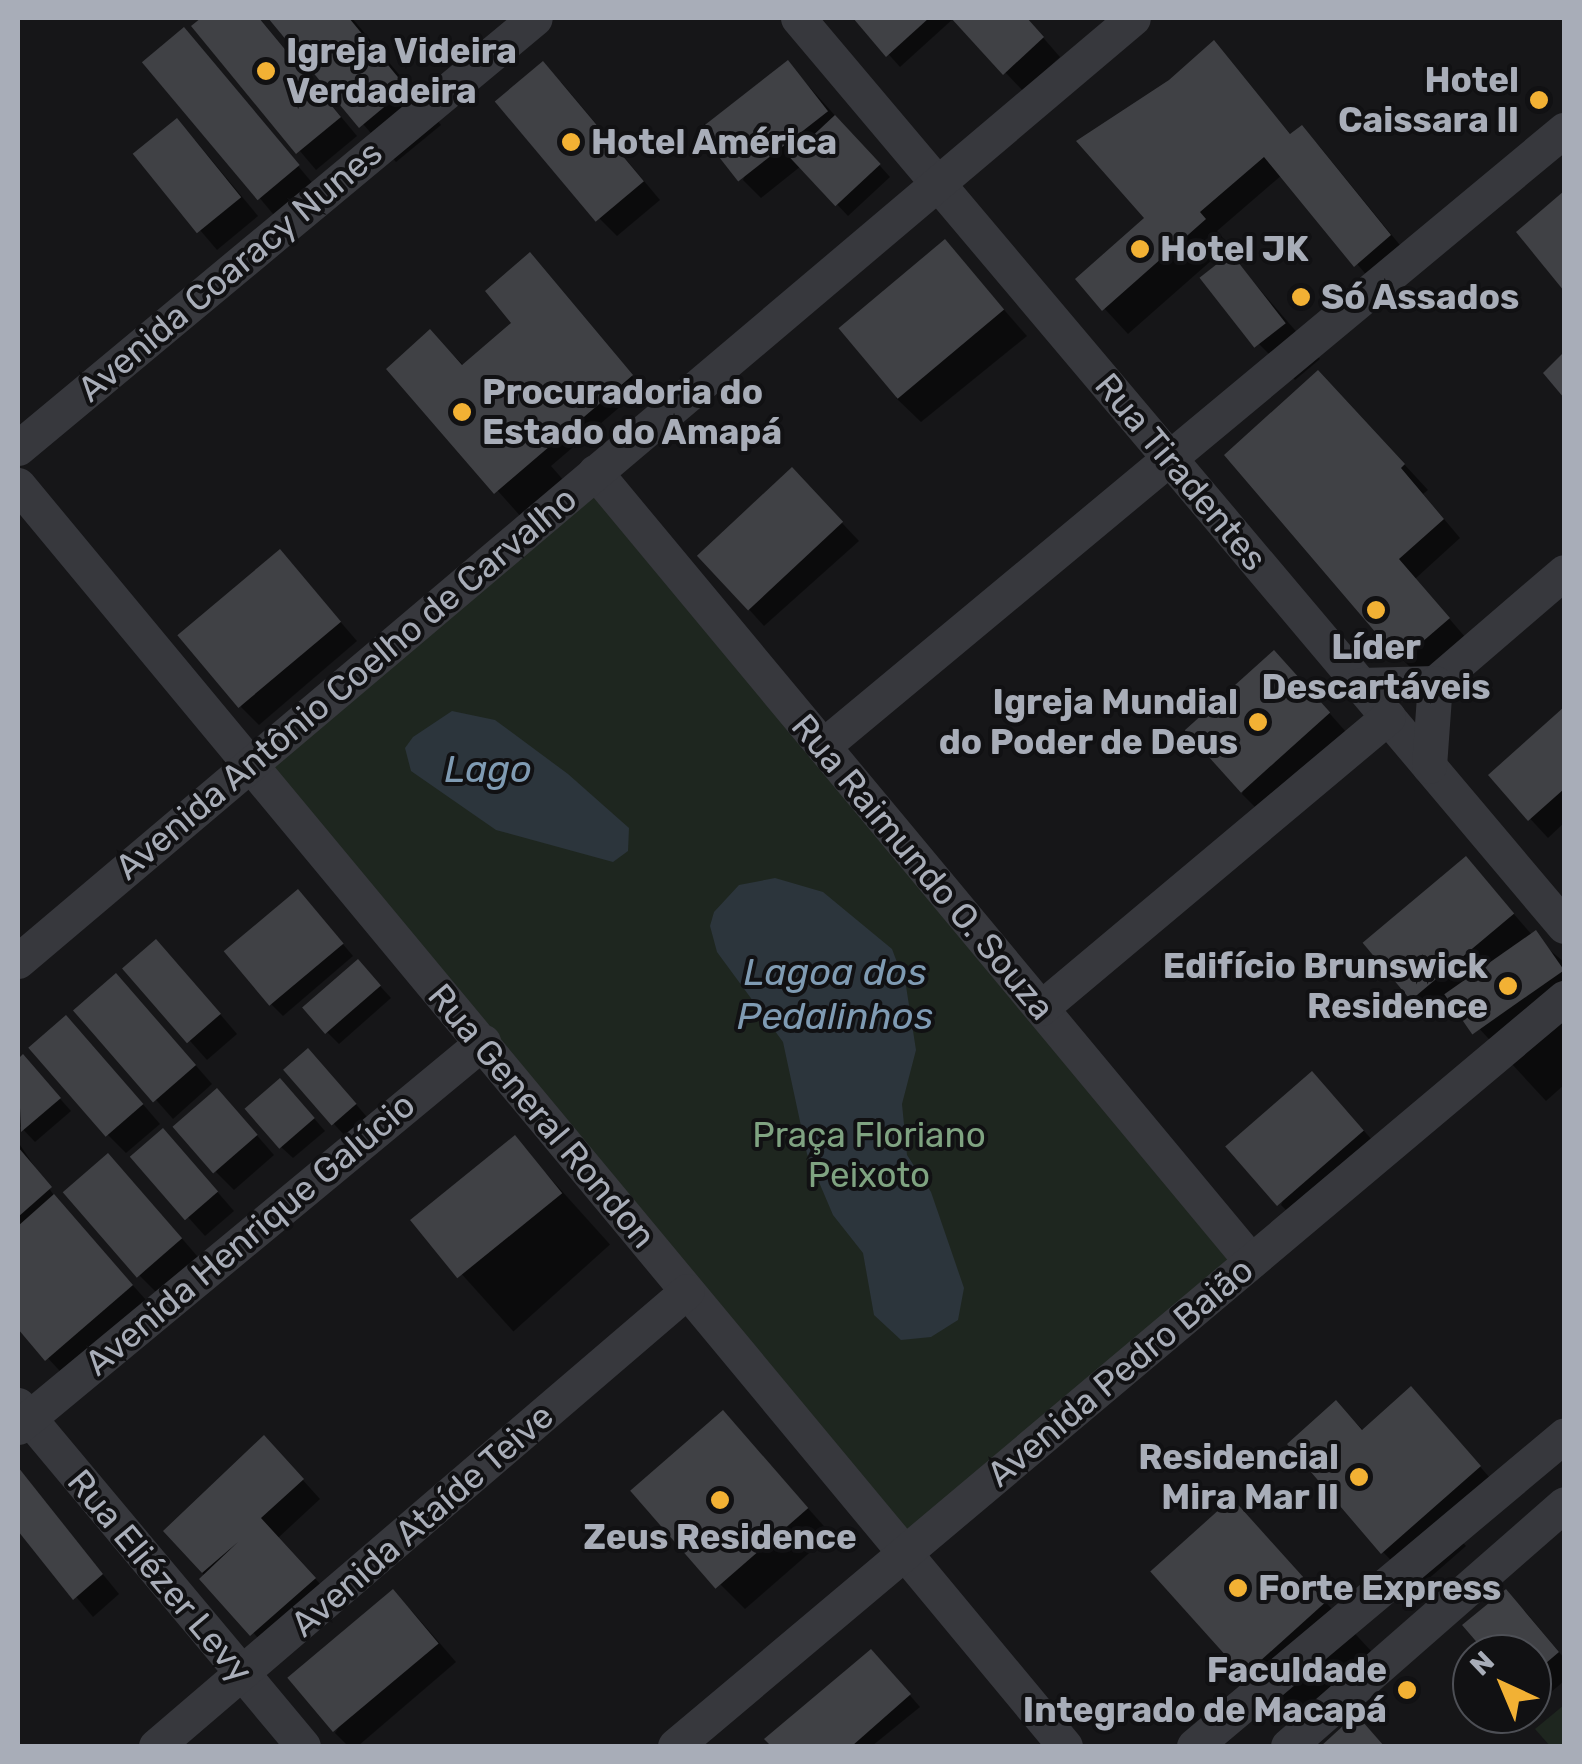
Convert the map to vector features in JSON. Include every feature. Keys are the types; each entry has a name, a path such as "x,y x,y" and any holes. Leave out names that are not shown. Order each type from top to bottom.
{"street":[{"name":"Avenida Coaracy Nunes","path":"18,448 535,18"},
{"name":"Rua Tiradentes","path":"798,18 1564,926"},
{"name":"Avenida Antônio Coelho de Carvalho","path":"18,961 1133,18"},
{"path":"824,746 1564,130"},
{"name":"Rua Raimundo O. Souza","path":"595,472 1252,1262"},
{"name":"Rua General Rondon","path":"18,485 1066,1746"},
{"path":"1362,686 1435,683 1564,572"},
{"path":"1429,766 1435,683"},
{"path":"1041,1008 1388,717"},
{"name":"Avenida Pedro Baião","path":"675,1746 1564,998"},
{"name":"Avenida Henrique Galúcio","path":"21,1416 483,1042"},
{"name":"Avenida Ataíde Teive","path":"156,1746 687,1292"},
{"name":"Rua Eliézer Levy","path":"21,1416 303,1746"},
{"path":"1194,1746 1564,1435"},
{"path":"1288,1746 1564,1504"},
{"path":"1357,1610 1394,1654"}],"green space":[{"name":"Praça Floriano Peixoto","path":"595,472 1255,1258 909,1548 250,762"},
{"path":"1564,1705 1564,1746 1550,1746 1539,1734 1552,1734 1552,1715"}],"water":[{"name":"Lago","path":"452,711 495,720 568,774 629,828 628,851 613,862 496,830 411,771 405,748 413,737"},
{"name":"Lagoa dos Pedalinhos","path":"775,878 823,892 892,949 906,986 916,1050 902,1104 907,1155 931,1192 964,1288 958,1320 931,1337 901,1340 874,1315 863,1253 833,1215 807,1154 783,1042 717,952 710,926 714,912 739,885"}],"building":[{"name":"Igreja Videira Verdadeira","path":"201,18 259,18 341,117 296,154 191,26"},
{"path":"268,18 349,18 407,88 359,128"},
{"path":"853,18 929,18 886,57"},
{"path":"951,18 1027,18 1044,37 1003,75"},
{"path":"184,27 300,165 258,200 142,62"},
{"path":"1214,40 1290,134 1302,125 1391,235 1354,267 1264,157 1200,212 1206,219 1102,311 1075,279 1144,218 1076,141 1169,80"},
{"path":"788,60 828,111 738,181 698,130"},
{"name":"Hotel América","path":"543,61 644,181 596,222 495,101"},
{"path":"835,115 881,164 835,206 790,157"},
{"path":"177,118 241,197 197,233 133,154"},
{"path":"1564,191 1564,291 1516,232"},
{"path":"945,239 1004,309 898,399 839,328"},
{"path":"530,252 633,375 494,494 386,369 430,329 462,365 511,323 485,291"},
{"path":"1231,253 1286,323 1254,348 1199,278"},
{"path":"1564,352 1564,398 1543,373"},
{"path":"1318,370 1405,464 1401,468 1444,519 1399,559 1450,618 1400,661 1224,455"},
{"path":"792,467 843,522 748,611 697,556"},
{"path":"280,549 341,622 238,708 177,635"},
{"name":"Igreja Mundial do Poder de Deus","path":"1274,650 1330,712 1241,793 1185,730"},
{"path":"1564,707 1564,789 1528,821 1488,775"},
{"path":"1466,856 1514,913 1411,1000 1363,943"},
{"path":"298,889 344,943 269,1006 224,951"},
{"name":"Edifício Brunswick Residence","path":"1536,930 1564,970 1472,1034 1444,994"},
{"path":"156,939 221,1014 187,1043 122,969"},
{"path":"358,959 381,985 325,1034 302,1008"},
{"path":"116,973 196,1065 153,1102 73,1010"},
{"path":"66,1015 143,1104 106,1137 28,1048"},
{"path":"308,1048 357,1104 332,1125 283,1070"},
{"path":"23,1054 61,1098 21,1132 18,1059"},
{"path":"1312,1071 1364,1131 1277,1206 1225,1146"},
{"path":"280,1078 315,1118 279,1149 245,1109"},
{"path":"217,1088 258,1135 213,1173 172,1127"},
{"path":"163,1128 218,1191 185,1220 130,1157"},
{"path":"515,1135 562,1193 457,1278 410,1220"},
{"path":"18,1147 52,1187 18,1217"},
{"path":"108,1153 182,1238 137,1278 63,1192"},
{"path":"54,1194 133,1285 45,1361 18,1329 18,1226"},
{"path":"1411,1386 1481,1466 1381,1554 1287,1444 1336,1400 1362,1430"},
{"name":"Zeus Residence","path":"723,1410 808,1508 715,1589 630,1491"},
{"path":"264,1435 304,1479 261,1518 316,1578 250,1636 199,1579 238,1542 202,1573 163,1531"},
{"path":"18,1467 103,1574 73,1600 18,1531"},
{"name":"Forte Express","path":"1232,1498 1326,1602 1244,1676 1150,1572"},
{"path":"393,1589 439,1643 333,1732 287,1678"},
{"path":"1506,1589 1544,1634 1470,1634 1462,1625"},
{"path":"871,1649 911,1694 852,1746 771,1746 764,1739"},
{"path":"1356,1714 1384,1746 1321,1746"}],"place":[{"name":"Igreja Videira Verdadeira","path":"266,71"},
{"name":"Hotel Caissara II","path":"1539,100"},
{"name":"Hotel América","path":"571,142"},
{"name":"Hotel JK","path":"1140,249"},
{"name":"Só Assados","path":"1301,297"},
{"name":"Procuradoria do Estado do Amapá","path":"462,412"},
{"name":"Líder Descartáveis","path":"1376,610"},
{"name":"Igreja Mundial do Poder de Deus","path":"1258,722"},
{"name":"Edifício Brunswick Residence","path":"1508,986"},
{"name":"Residencial Mira Mar II","path":"1359,1477"},
{"name":"Zeus Residence","path":"720,1500"},
{"name":"Forte Express","path":"1238,1588"},
{"name":"Faculdade Integrado de Macapá","path":"1407,1690"}]}
